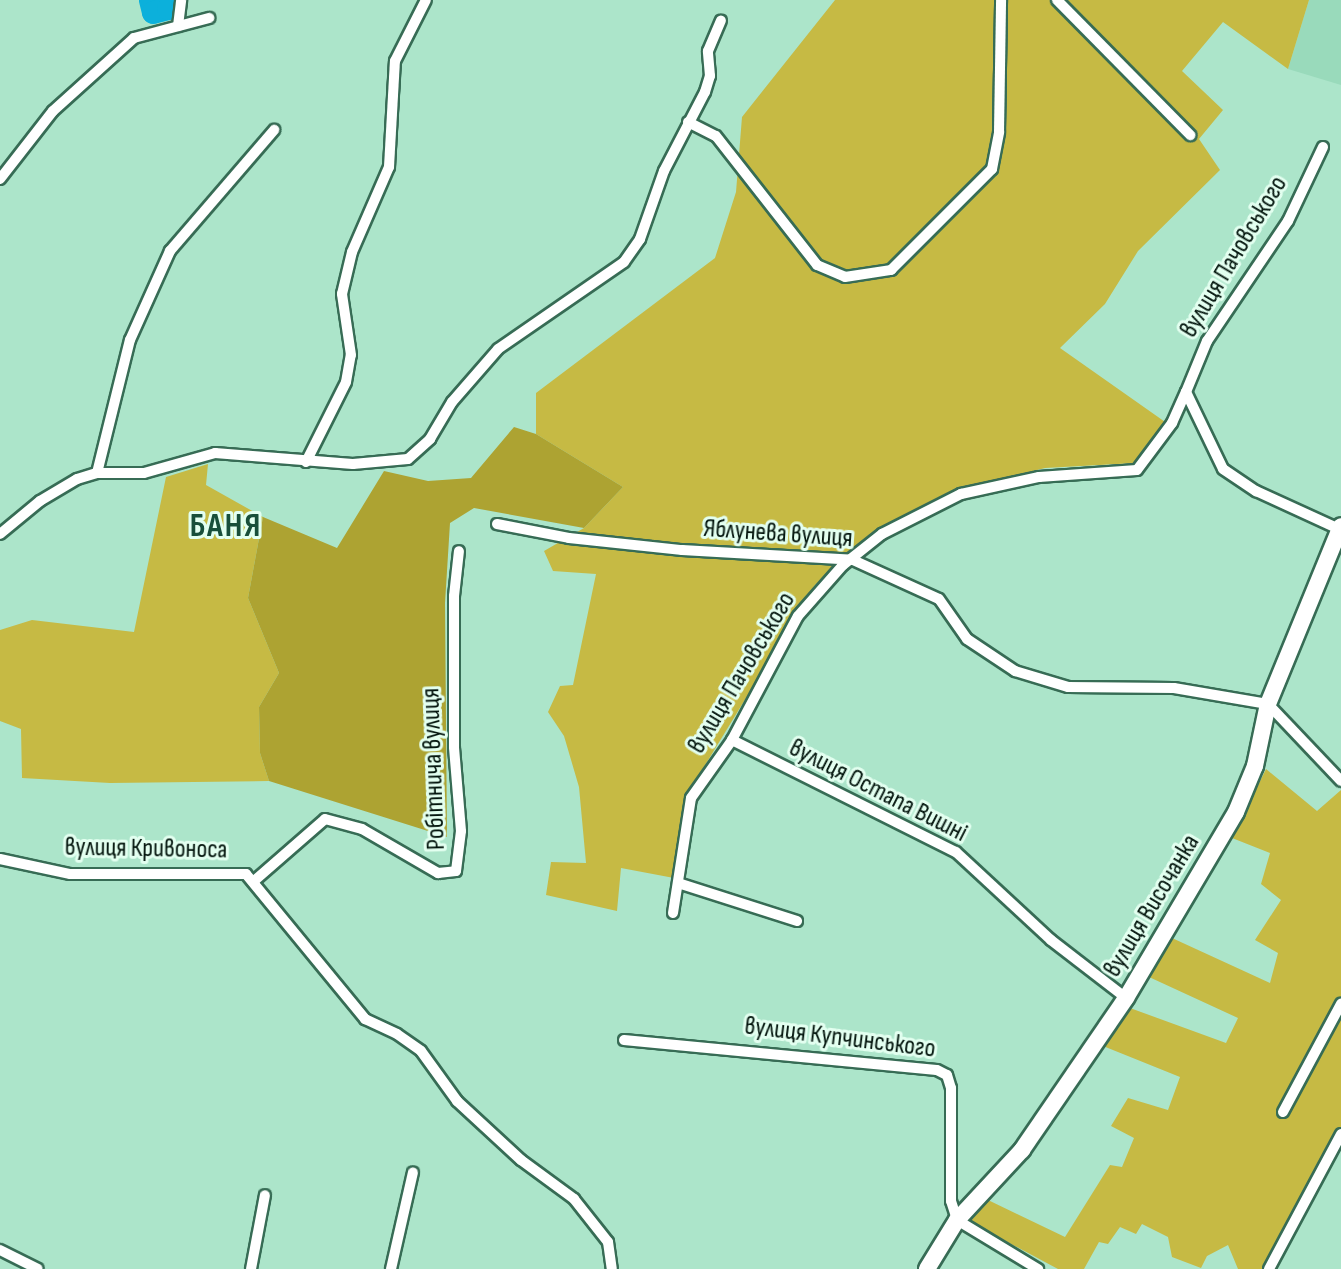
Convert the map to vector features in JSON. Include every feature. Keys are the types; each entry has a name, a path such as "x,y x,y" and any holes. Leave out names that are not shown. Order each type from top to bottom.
{"street":[{"path":"178,26 181,0"},
{"path":"306,462 346,382 351,355 342,294 352,252 389,167 395,61 426,0"},
{"path":"688,122 716,136 817,265 845,277 891,270 992,169 999,132 1001,0"},
{"path":"1057,0 1190,135"},
{"path":"0,179 53,111 102,63 134,38 209,18"},
{"path":"0,534 40,501 77,479 97,473 144,473 215,453 306,462 408,459 430,439 453,402 498,349 624,262 640,239 664,171 705,92 710,76 708,51 721,21"},
{"path":"97,473 130,340 170,251 274,130"},
{"name":"вулиця Пачовського","path":"673,913 691,798 732,740 798,617 882,534 961,494 1038,477 1137,470 1172,423 1208,341 1288,221 1323,146"},
{"path":"1186,392 1223,469 1256,491 1341,528"},
{"name":"Яблунева вулиця","path":"496,524 569,538 670,548 853,560 883,570 939,599 967,639 1015,671 1068,687 1174,688 1268,704"},
{"name":"вулиця Височанка","path":"927,1269 957,1220 1022,1150 1126,998 1236,812 1255,766 1268,704 1341,528"},
{"name":"Робітнича вулиця","path":"254,881 325,819 362,830 438,873 456,871 461,831 454,747 454,610 459,551"},
{"path":"1268,704 1341,781"},
{"name":"вулиця Остапа Вишні","path":"732,740 956,852 1051,940 1126,998"},
{"name":"вулиця Кривоноса","path":"0,859 70,874 229,872 254,881 365,1019 397,1034 421,1051 457,1101 522,1160 574,1199 608,1242 612,1269"},
{"path":"678,883 797,921"},
{"path":"1283,1112 1341,1004"},
{"name":"вулиця Купчинського","path":"624,1040 937,1070 947,1075 951,1088 951,1200 957,1220"},
{"path":"1269,1269 1341,1134"},
{"path":"391,1269 412,1172"},
{"path":"251,1269 265,1195"},
{"path":"957,1220 1038,1269"},
{"path":"0,1250 38,1269"}],"shaded area":[{"path":"835,0 1309,0 1288,69 1223,22 1182,71 1223,110 1199,139 1220,170 1138,251 1105,304 1060,348 1168,424 1136,463 1045,468 960,489 853,550 815,585 685,798 674,878 621,868 617,911 546,895 551,862 586,863 579,787 564,736 548,712 560,686 573,685 596,574 553,571 544,551 584,528 623,487 536,434 536,393 715,258 736,192 742,117"},
{"path":"1309,0 1341,0 1341,85 1288,69"},
{"path":"514,427 536,434 623,487 584,528 474,508 450,523 445,603 447,837 269,781 260,753 259,707 279,673 248,598 263,517 337,548 384,471 428,481 471,478"},
{"path":"208,464 206,485 263,517 248,598 279,673 259,707 260,753 269,781 110,783 22,778 21,729 0,721 0,630 32,620 134,632 166,477"},
{"path":"1266,769 1317,811 1341,790 1341,1134 1269,1269 1238,1269 1228,1245 1207,1256 1201,1268 1172,1257 1168,1237 1142,1224 1136,1234 1120,1227 1108,1244 1099,1242 1084,1269 1058,1269 970,1222 988,1200 1065,1237 1110,1165 1122,1167 1134,1138 1111,1126 1128,1098 1168,1110 1180,1077 1103,1046 1130,1008 1226,1043 1238,1018 1149,977 1172,938 1270,983 1278,953 1255,940 1281,900 1261,884 1270,853 1232,838"}],"waterway":[{"path":"150,0 153,12 168,8 175,0"}],"district":[{"name":"БАНЯ","path":"226,527"}]}
